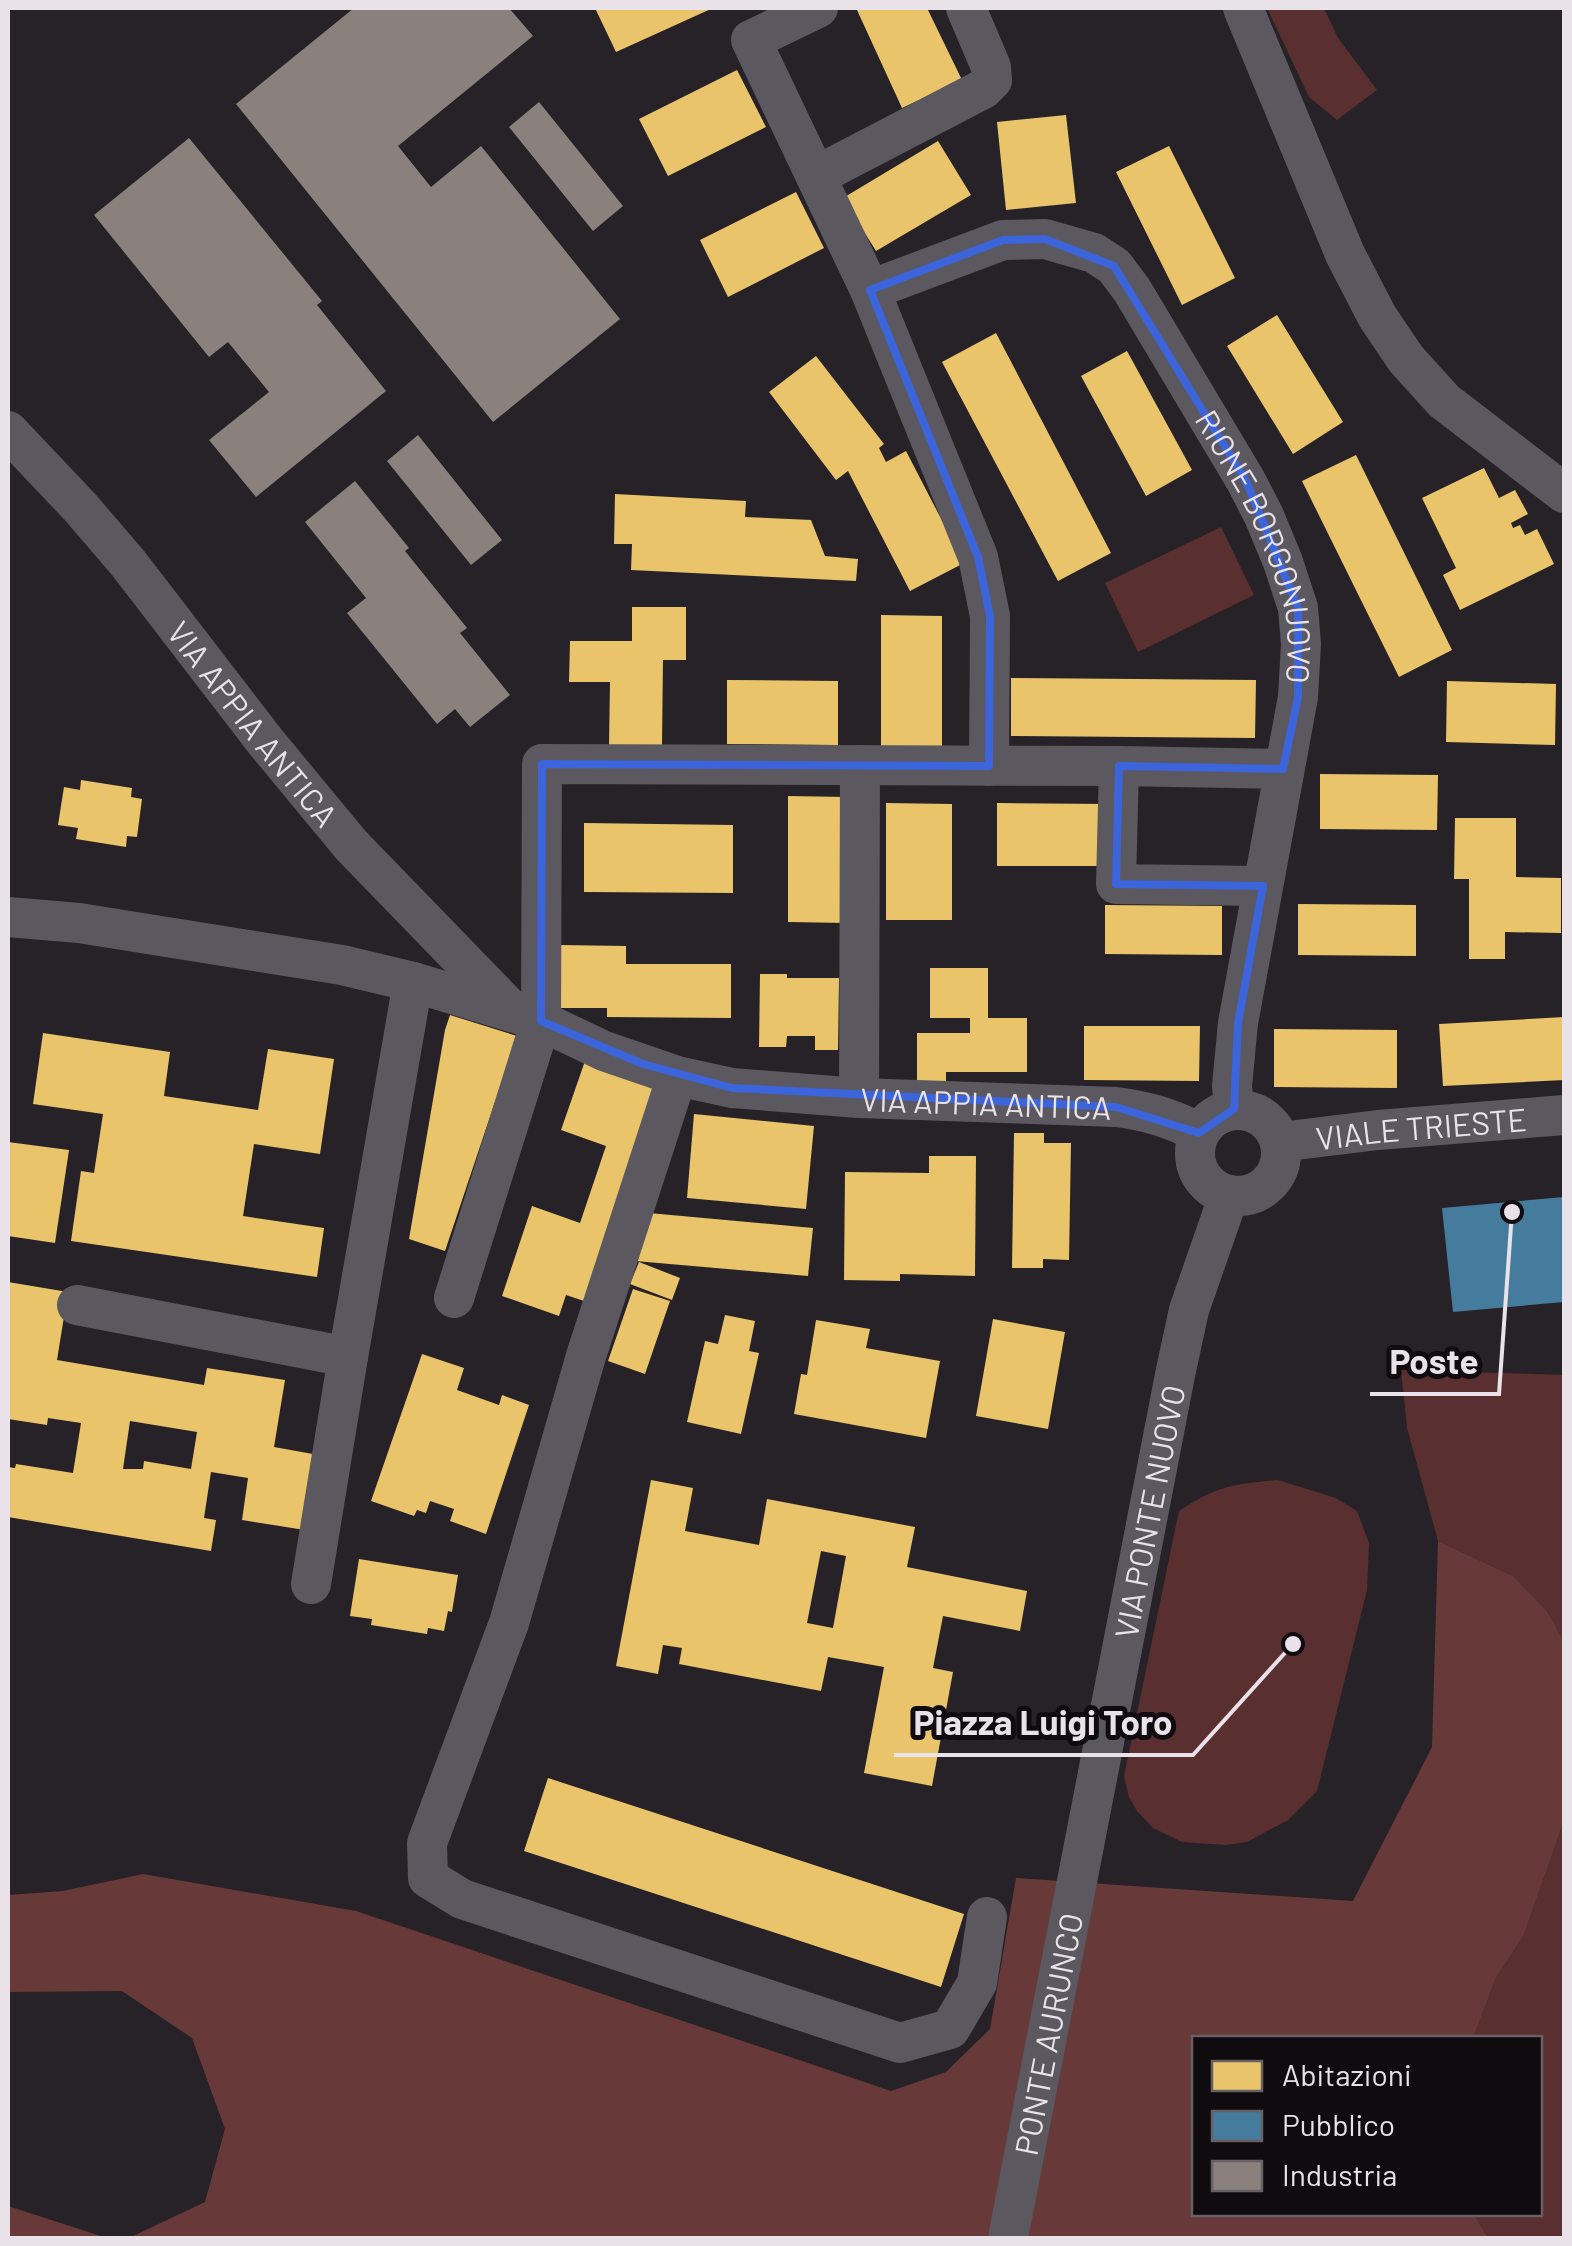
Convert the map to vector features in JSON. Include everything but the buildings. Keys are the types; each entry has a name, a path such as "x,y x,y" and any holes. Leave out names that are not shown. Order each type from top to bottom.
{"street":[{"path":"818,8 751,40 870,290 978,556 990,616 988,766"},
{"path":"816,176 982,89 992,80 992,67 966,8"},
{"path":"1243,8 1346,254 1377,316 1406,358 1444,401 1564,493"},
{"name":"RIONE BORGONUOVO","path":"870,290 1003,240 1045,238 1094,254 1114,266 1142,306 1264,516 1298,608 1301,644 1298,697 1238,1024 1232,1086 1234,1110"},
{"name":"VIA APPIA ANTICA","path":"8,430 128,563 265,741 352,845 526,1015 604,1050 677,1076 732,1088 859,1098 1116,1107 1150,1112 1199,1133"},
{"path":"454,1298 526,1015 542,764 1283,769"},
{"path":"859,1098 860,765"},
{"path":"1119,766 1116,884 1263,886"},
{"path":"8,917 79,924 342,965 526,1015"},
{"path":"311,1584 413,982"},
{"path":"677,1076 586,1356 509,1623 427,1843 428,1878 462,1899 900,2044 950,2029 977,1983 987,1917"},
{"path":"1234,1110 1258,1114 1280,1142 1281,1156 1269,1182 1244,1195 1216,1190 1206,1182 1195,1159 1199,1133 1208,1121 1234,1110"},
{"name":"VIALE TRIESTE","path":"1280,1142 1378,1130 1564,1116"},
{"name":"VIA PONTE NUOVO","path":"1086,1830 1185,1326 1229,1195"},
{"path":"77,1305 348,1357"},
{"name":"PONTE AURUNCO","path":"1008,2238 1086,1830"}],"highlighted area":[{"path":"1045,239 1114,266 1246,481 1298,608 1298,697 1283,769 1119,766 1116,884 1263,886 1238,1023 1234,1109 1199,1133 1116,1107 732,1088 643,1064 541,1021 542,764 989,766 990,616 978,557 870,290 1003,240"}],"shaded area":[{"path":"1267,8 1324,8 1338,38 1377,90 1337,120 1309,97"},
{"path":"1221,527 1254,595 1138,652 1105,583"},
{"path":"1401,1370 1564,1375 1564,1641 1547,1611 1513,1576 1438,1541 1407,1428"},
{"path":"1278,1480 1336,1498 1357,1511 1369,1543 1367,1590 1317,1791 1288,1820 1247,1842 1182,1842 1153,1828 1137,1811 1124,1776 1179,1511 1226,1488"},
{"path":"1438,1541 1513,1576 1547,1611 1564,1641 1564,1821 1523,1937 1496,1978 1474,2036 1192,2036 1192,2216 1475,2216 1488,2238 129,2238 205,2202 225,2129 192,2038 122,1991 8,1992 8,1895 63,1891 143,1874 356,1911 891,2091 946,2072 990,2029 1016,1878 1353,1901 1432,1747"},
{"path":"1564,1821 1564,2238 1488,2238 1475,2216 1542,2216 1542,2036 1474,2036 1496,1978 1523,1937"},
{"path":"8,2206 107,2238 8,2238"}],"place":[{"name":"Poste","path":"1512,1212"},
{"name":"Piazza Luigi Toro","path":"1293,1644"}]}
